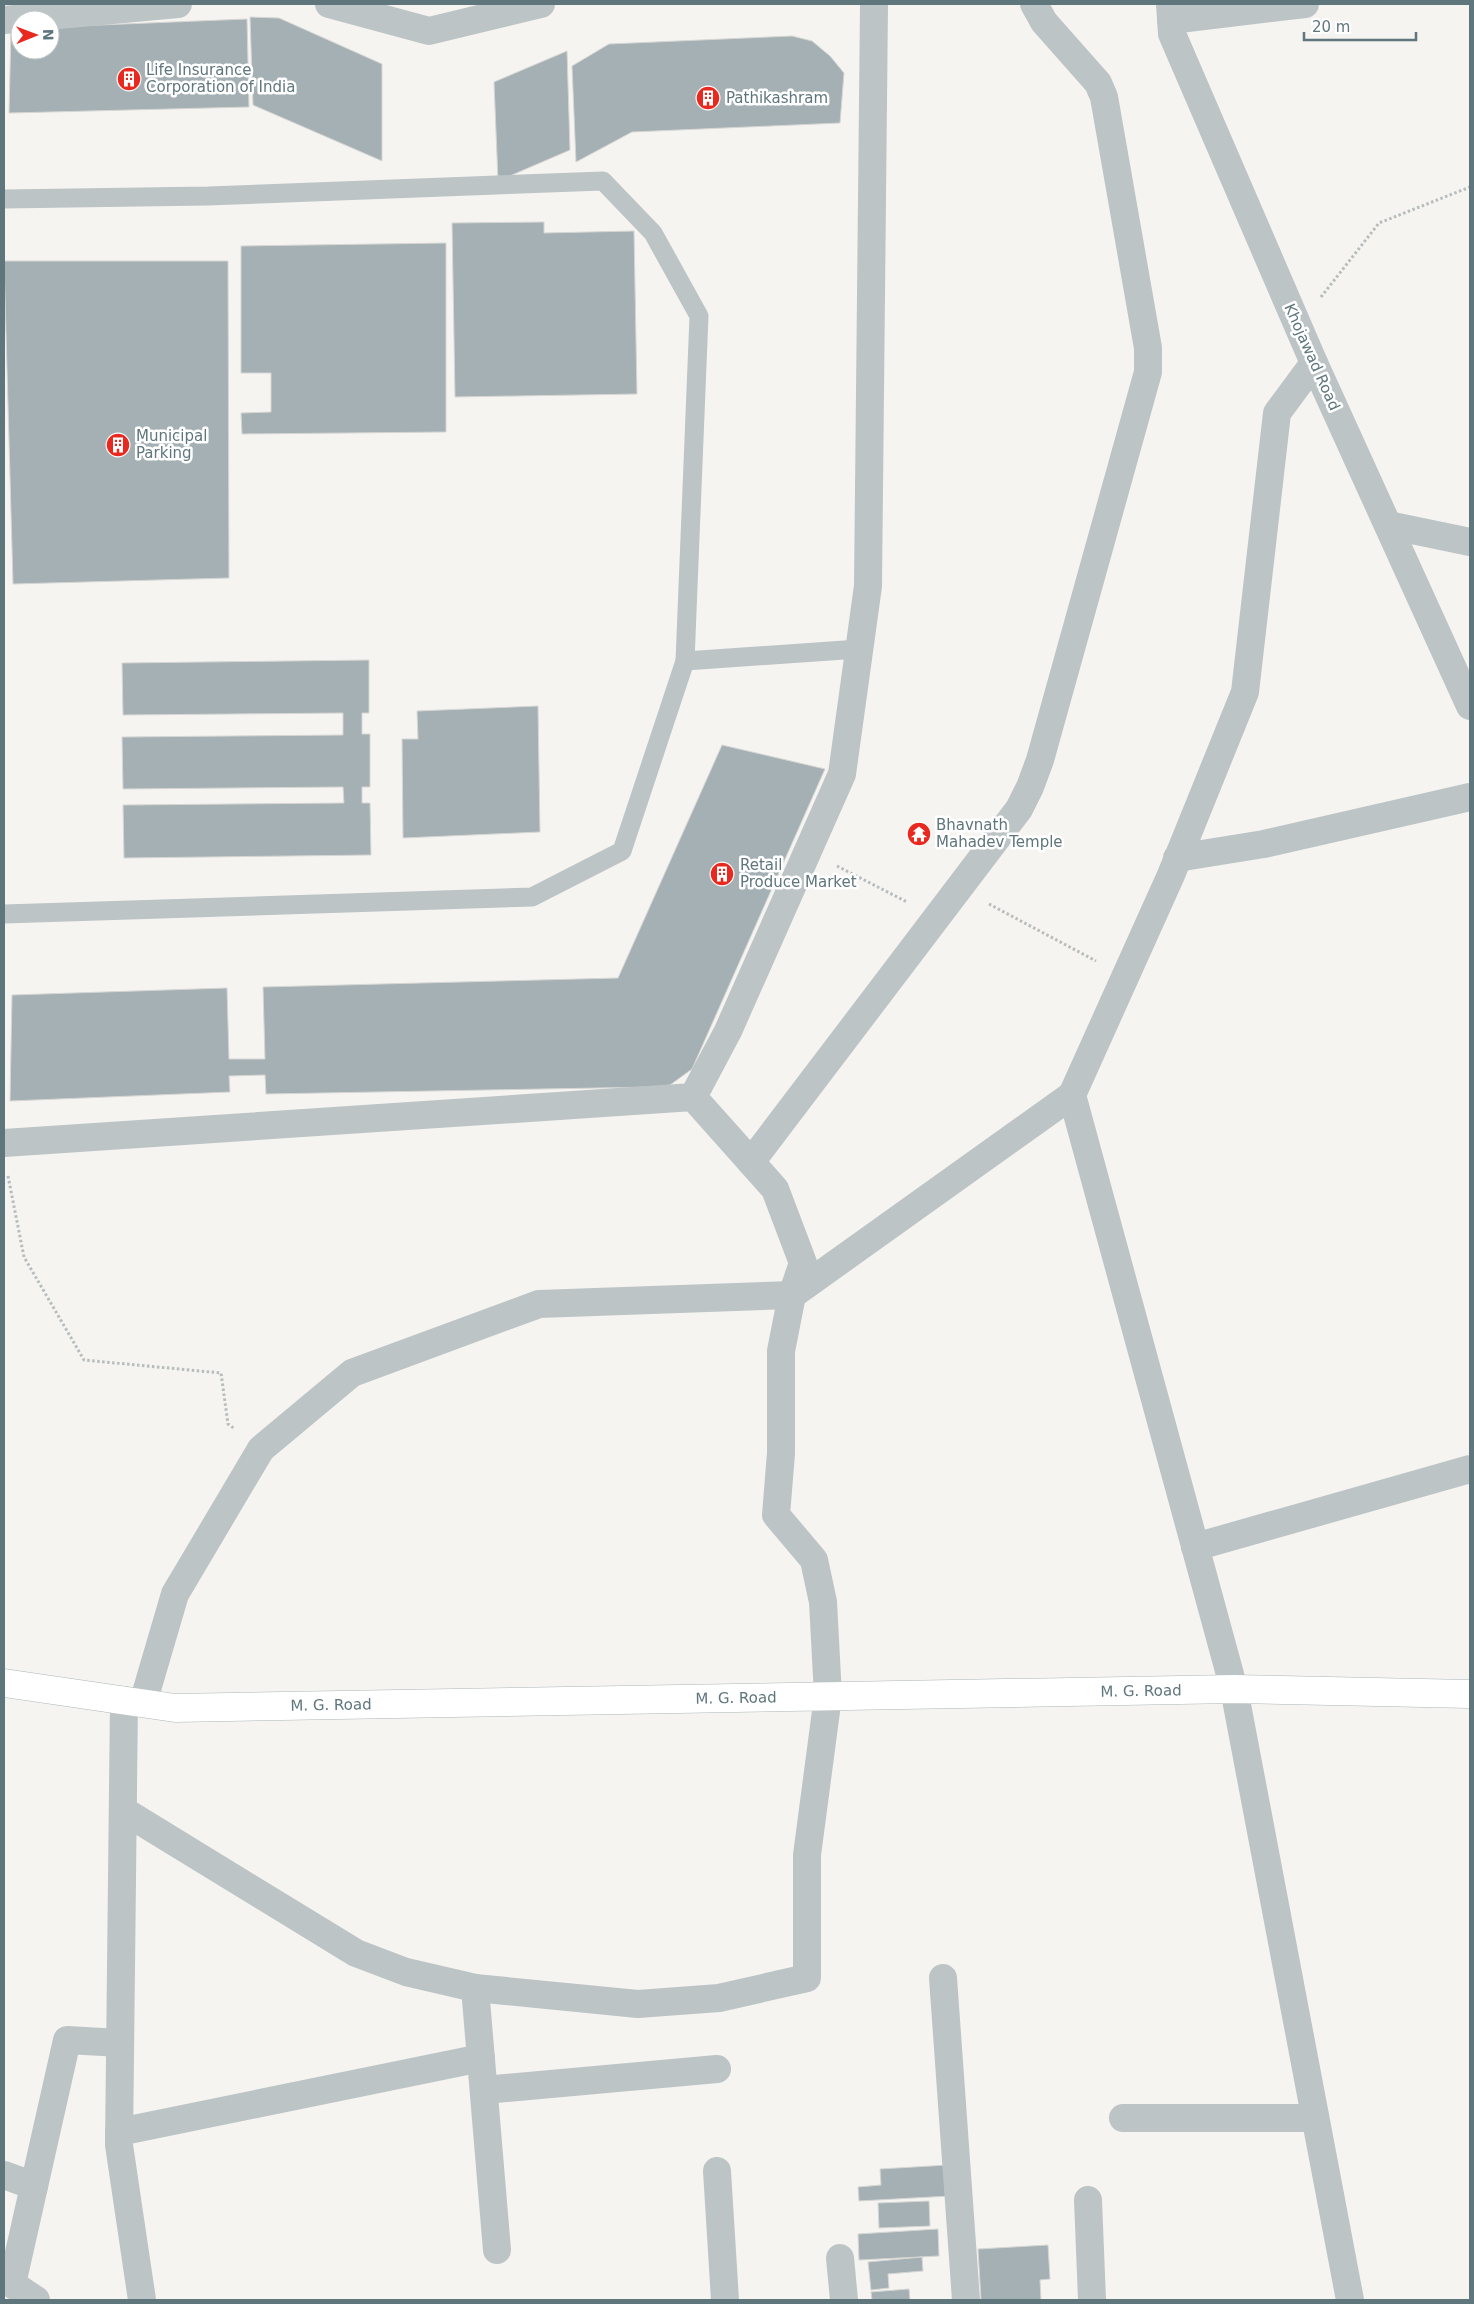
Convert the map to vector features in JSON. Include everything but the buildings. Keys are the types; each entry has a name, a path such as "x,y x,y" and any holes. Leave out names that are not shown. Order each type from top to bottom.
{"main road":[{"name":"M. G. Road","path":"4,1683 175,1708 1234,1689 1470,1694"}],"street":[{"path":"4,20 178,4"},
{"path":"329,4 429,30 540,4"},
{"path":"693,1097 728,1031 842,774 868,586 874,4"},
{"path":"751,1162 1019,809 1040,760 1148,372 1148,348 1104,97 1098,83 1044,22 1034,4"},
{"path":"1170,12 1305,4"},
{"name":"Khojawad Road","path":"1170,12 1172,34 1298,326 1470,706"},
{"path":"142,2300 119,2132 124,1812 134,1702 176,1594 261,1449 352,1373 539,1304 792,1295 1072,1095 1177,858 1245,692 1277,413 1314,363"},
{"path":"1388,525 1470,542"},
{"path":"1177,858 1264,844 1470,798"},
{"path":"1072,1095 1234,1689 1350,2300"},
{"path":"4,1143 693,1097"},
{"path":"124,1812 356,1953 406,1972 475,1988 638,2004 719,1998 807,1978 807,1855 828,1696 822,1602 814,1560 776,1515 781,1453 781,1350 792,1295 803,1263 776,1189 693,1097"},
{"path":"1195,1546 1470,1469"},
{"path":"943,1978 966,2300"},
{"path":"475,1988 497,2250"},
{"path":"36,2300 12,2284 67,2040 120,2043"},
{"path":"119,2132 481,2058"},
{"path":"484,2090 717,2070"},
{"path":"1123,2118 1315,2118"},
{"path":"716,2171 725,2300"},
{"path":"4,2175 34,2186"},
{"path":"1088,2200 1092,2300"},
{"path":"840,2258 844,2300"}],"lane":[{"path":"4,199 208,196 603,181 653,233 699,316 685,661 622,851 532,897 4,914"},
{"path":"685,661 859,649"}],"path":[{"path":"1298,326 1379,223 1470,187"},
{"path":"808,851 936,918"},
{"path":"959,888 1125,977"},
{"path":"8,1174 24,1257 84,1360 221,1373 228,1424 261,1449"}],"place":[{"name":"Life Insurance Corporation of India","path":"129,79"},
{"name":"Pathikashram","path":"708,98"},
{"name":"Municipal Parking","path":"118,445"},
{"name":"Bhavnath Mahadev Temple","path":"919,834"},
{"name":"Retail Produce Market","path":"722,874"}]}
